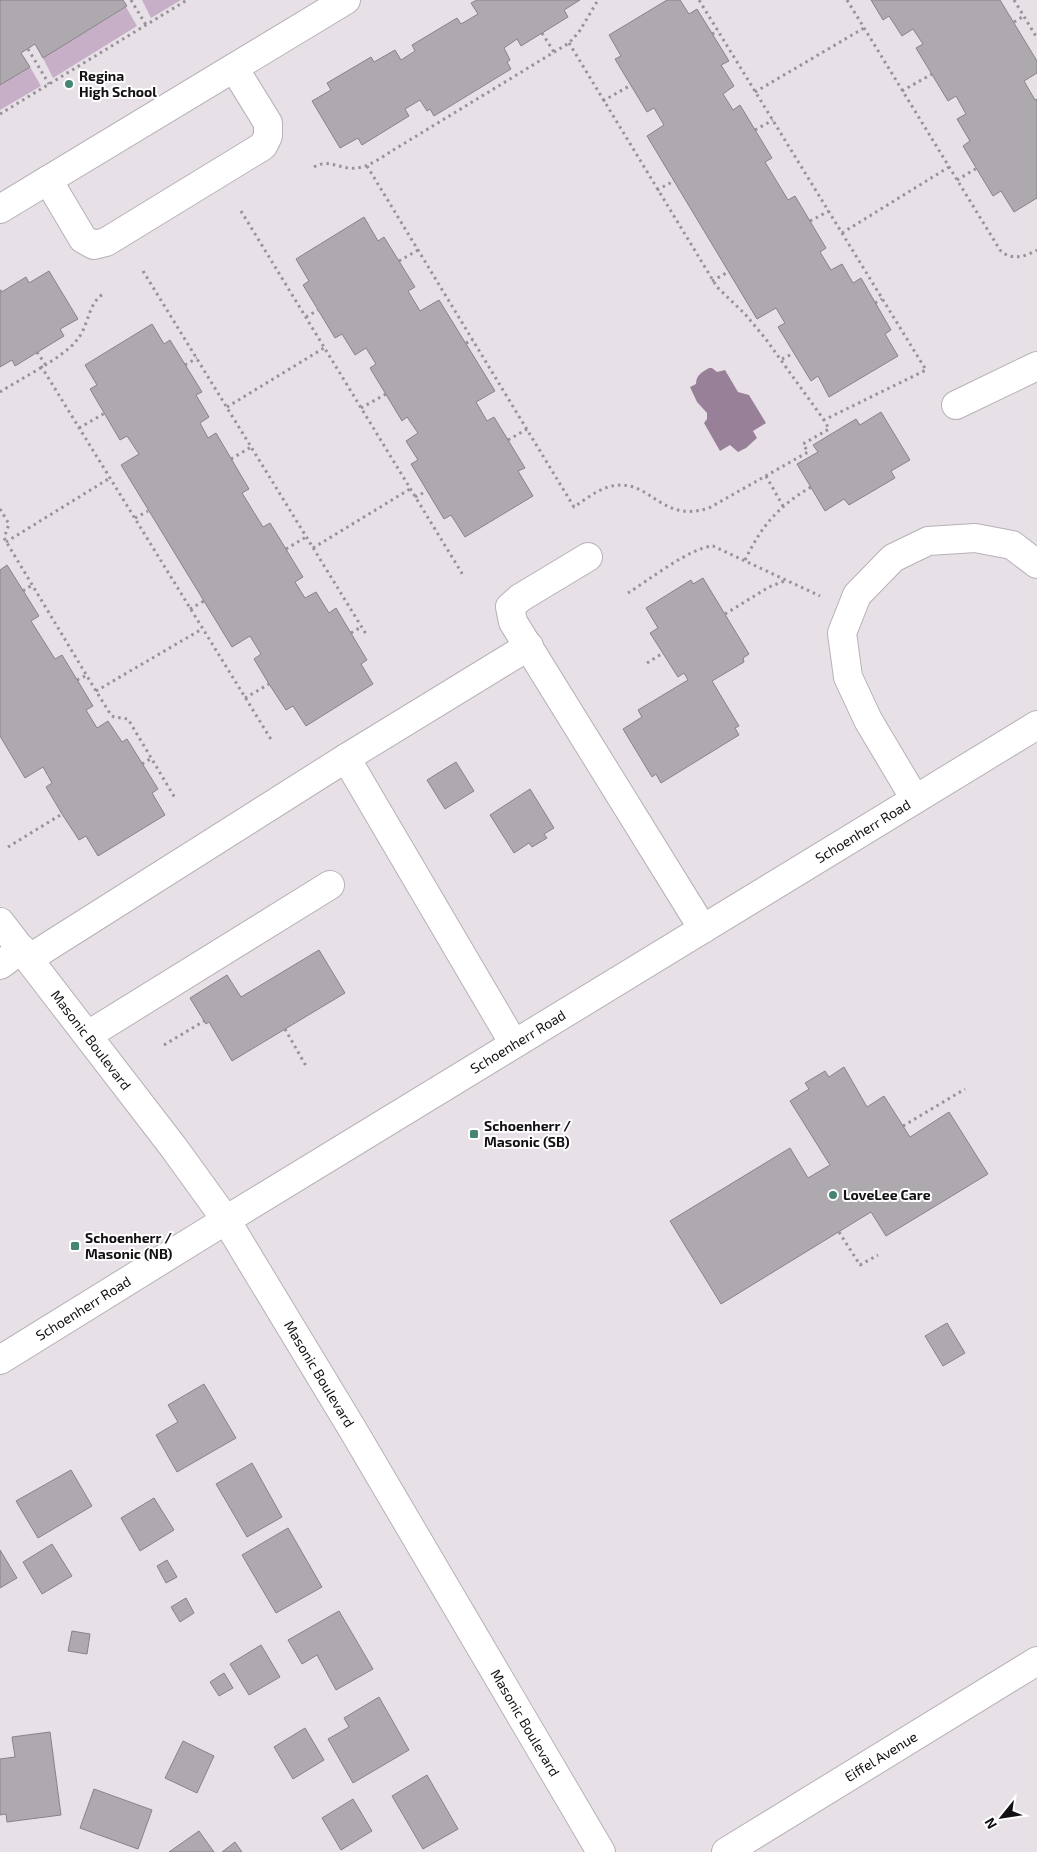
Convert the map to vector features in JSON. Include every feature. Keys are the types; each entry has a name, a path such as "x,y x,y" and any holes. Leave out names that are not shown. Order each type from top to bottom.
{"street":[{"path":"0,209 346,0"},
{"path":"48,180 83,239 94,245 106,242 263,146 268,136 268,123 234,68"},
{"path":"956,405 1037,366"},
{"path":"915,799 868,720 848,676 842,633 857,596 893,558 928,541 975,538 1012,545 1037,564"},
{"path":"588,557 520,598 510,607 513,622 703,929"},
{"path":"0,965 26,954 528,646"},
{"name":"Schoenherr Road","path":"0,1360 1037,725"},
{"path":"346,758 514,1044"},
{"path":"88,1035 330,885"},
{"name":"Masonic Boulevard","path":"0,922 174,1148 226,1220 354,1430 601,1852"},
{"name":"Eiffel Avenue","path":"726,1852 1037,1661"}],"path":[{"path":"131,0 146,25"},
{"path":"0,114 187,0"},
{"path":"314,166 323,162 348,168 367,166 569,43 579,32 598,0"},
{"path":"699,0 926,370 824,420"},
{"path":"849,0 902,91 1004,254 1021,256 1037,250"},
{"path":"1014,0 1037,38"},
{"path":"1014,22 1024,16"},
{"path":"755,92 864,28"},
{"path":"712,34 718,31"},
{"path":"542,33 554,52"},
{"path":"367,166 574,507 611,486 624,486 637,488 670,508 686,512 698,511 709,508 808,452 803,444 829,429 824,420 782,359 745,314 712,281 569,43"},
{"path":"28,49 49,84"},
{"path":"902,91 932,74"},
{"path":"603,101 631,86"},
{"path":"755,130 773,120"},
{"path":"842,233 949,167"},
{"path":"957,180 977,168"},
{"path":"657,190 674,180"},
{"path":"241,211 463,575"},
{"path":"810,221 829,211"},
{"path":"399,261 418,250"},
{"path":"144,271 366,634"},
{"path":"712,281 728,272"},
{"path":"0,392 71,347 77,340 95,301 103,294"},
{"path":"875,303 882,299"},
{"path":"306,317 318,310"},
{"path":"466,344 473,340"},
{"path":"227,407 324,348"},
{"path":"37,352 45,364"},
{"path":"782,359 794,353"},
{"path":"185,365 197,358"},
{"path":"41,366 272,741"},
{"path":"361,408 386,394"},
{"path":"79,428 104,413"},
{"path":"508,440 527,429"},
{"path":"231,459 251,447"},
{"path":"766,476 783,506"},
{"path":"6,542 110,478"},
{"path":"745,560 768,521 783,506 811,487"},
{"path":"313,548 410,489"},
{"path":"415,497 427,491"},
{"path":"0,509 9,524 4,538 32,585 111,715 128,719 175,798"},
{"path":"134,518 148,510"},
{"path":"286,550 306,537"},
{"path":"628,593 692,553 707,547 721,549 820,596"},
{"path":"725,614 769,587 788,580"},
{"path":"23,591 32,585"},
{"path":"190,609 204,601"},
{"path":"350,633 361,626"},
{"path":"96,690 202,629"},
{"path":"647,663 663,653"},
{"path":"77,680 87,675"},
{"path":"245,698 269,684"},
{"path":"142,764 152,758"},
{"path":"8,847 62,814"},
{"path":"164,1044 204,1021"},
{"path":"285,1029 306,1066"},
{"path":"903,1126 964,1089"},
{"path":"839,1232 860,1265 878,1255"}],"shaded area":[{"path":"142,0 181,0 151,18"},
{"path":"126,7 137,26 53,78 43,58"},
{"path":"30,67 41,86 0,110 0,85"},
{"path":"709,368 717,372 725,370 738,392 749,395 766,423 753,431 757,438 746,448 738,452 730,445 720,451 704,423 707,419 707,413 697,402 690,387 696,384 700,374"}],"building":[{"name":"Regina High School","path":"0,0 123,0 127,6 43,58 35,44 21,53 30,67 0,85"},
{"path":"477,0 580,0 564,10 568,17 521,46 517,39 504,48 510,60 507,62 511,69 434,116 430,109 427,111 420,100 405,109 409,116 362,145 358,138 340,148 312,101 331,90 327,83 371,57 374,62 395,50 401,60 415,51 412,45 457,18 461,24 478,14 471,3"},
{"path":"667,0 680,0 689,14 697,9 729,61 721,65 734,86 723,94 733,110 740,105 772,158 765,162 788,200 795,196 826,248 820,252 831,270 842,264 853,283 861,278 891,330 885,334 898,356 829,397 818,376 811,381 778,327 785,323 776,308 757,319 647,136 664,125 654,108 647,112 615,59 621,56 609,35"},
{"path":"871,0 1000,0 1037,61 1037,73 1024,81 1035,100 1037,99 1037,198 1014,212 1001,191 993,196 963,146 970,141 957,119 966,114 956,96 948,101 916,48 923,44 913,29 902,36 889,16 883,20"},
{"path":"364,217 378,241 384,237 415,287 408,291 420,311 439,300 495,391 476,402 487,421 494,417 525,468 518,471 533,496 465,537 451,515 444,519 411,464 418,460 406,441 418,433 407,417 402,421 370,368 376,364 366,348 355,355 342,334 335,338 303,285 309,281 296,259"},
{"path":"49,271 78,319 60,329 64,336 15,366 12,360 0,367 0,293 26,277 29,283"},
{"path":"152,324 164,344 170,340 202,392 196,395 209,417 200,423 208,438 216,433 249,489 242,493 263,527 270,523 303,577 295,582 305,598 316,592 329,613 336,608 367,660 361,664 373,684 306,726 293,706 286,710 269,684 254,659 261,654 250,636 232,647 121,465 139,454 127,436 120,440 90,389 97,385 85,365"},
{"path":"881,412 910,460 891,471 895,478 849,505 844,499 825,511 797,464 818,452 813,445 856,419 860,425"},
{"path":"7,565 39,616 31,621 55,659 62,655 93,706 86,710 97,728 108,721 122,742 127,739 158,789 152,793 165,815 98,856 86,836 79,840 62,814 46,787 52,783 43,767 25,778 0,736 0,570"},
{"path":"703,578 749,654 743,658 744,662 712,681 739,726 735,728 739,735 661,783 656,774 652,777 623,729 642,717 638,710 688,680 684,673 678,677 650,633 658,628 646,608 691,580 693,584"},
{"path":"456,762 474,791 445,809 427,780"},
{"path":"530,789 554,828 544,834 547,838 532,847 529,843 514,853 490,815"},
{"path":"319,950 345,993 232,1061 209,1022 206,1024 190,998 227,975 241,997"},
{"name":"LoveLee Care","path":"844,1067 867,1107 884,1096 910,1137 949,1112 988,1174 886,1236 871,1212 721,1304 670,1221 790,1148 808,1178 830,1165 790,1101 809,1089 805,1083 825,1071 829,1077"},
{"path":"947,1323 965,1353 943,1366 925,1336"},
{"path":"204,1384 236,1438 177,1472 156,1435 178,1422 168,1405"},
{"path":"252,1463 282,1517 247,1537 216,1484"},
{"path":"71,1470 92,1506 38,1538 16,1501"},
{"path":"154,1498 174,1530 140,1551 121,1518"},
{"path":"288,1528 322,1587 276,1613 242,1555"},
{"path":"52,1544 72,1576 42,1594 23,1562"},
{"path":"0,1550 17,1578 0,1588"},
{"path":"167,1560 177,1577 166,1583 157,1566"},
{"path":"186,1598 194,1613 180,1622 171,1607"},
{"path":"339,1611 373,1669 336,1690 317,1655 302,1664 288,1640"},
{"path":"72,1631 90,1634 87,1654 68,1651"},
{"path":"261,1645 280,1677 249,1695 230,1664"},
{"path":"224,1673 233,1688 219,1696 210,1682"},
{"path":"379,1697 409,1750 353,1783 328,1739 349,1727 344,1718"},
{"path":"305,1728 324,1760 293,1779 274,1747"},
{"path":"50,1732 61,1815 7,1822 6,1814 0,1815 0,1759 15,1757 12,1737"},
{"path":"183,1741 214,1756 197,1793 165,1778"},
{"path":"427,1775 458,1829 423,1849 392,1796"},
{"path":"94,1789 152,1810 138,1849 80,1828"},
{"path":"353,1799 372,1831 341,1850 322,1818"},
{"path":"199,1831 214,1852 169,1852"},
{"path":"235,1842 242,1852 222,1852"}],"place":[{"name":"Regina High School","path":"69,84"},
{"name":"Schoenherr / Masonic (SB)","path":"474,1134"},
{"name":"LoveLee Care","path":"833,1195"},
{"name":"Schoenherr / Masonic (NB)","path":"75,1246"}]}
